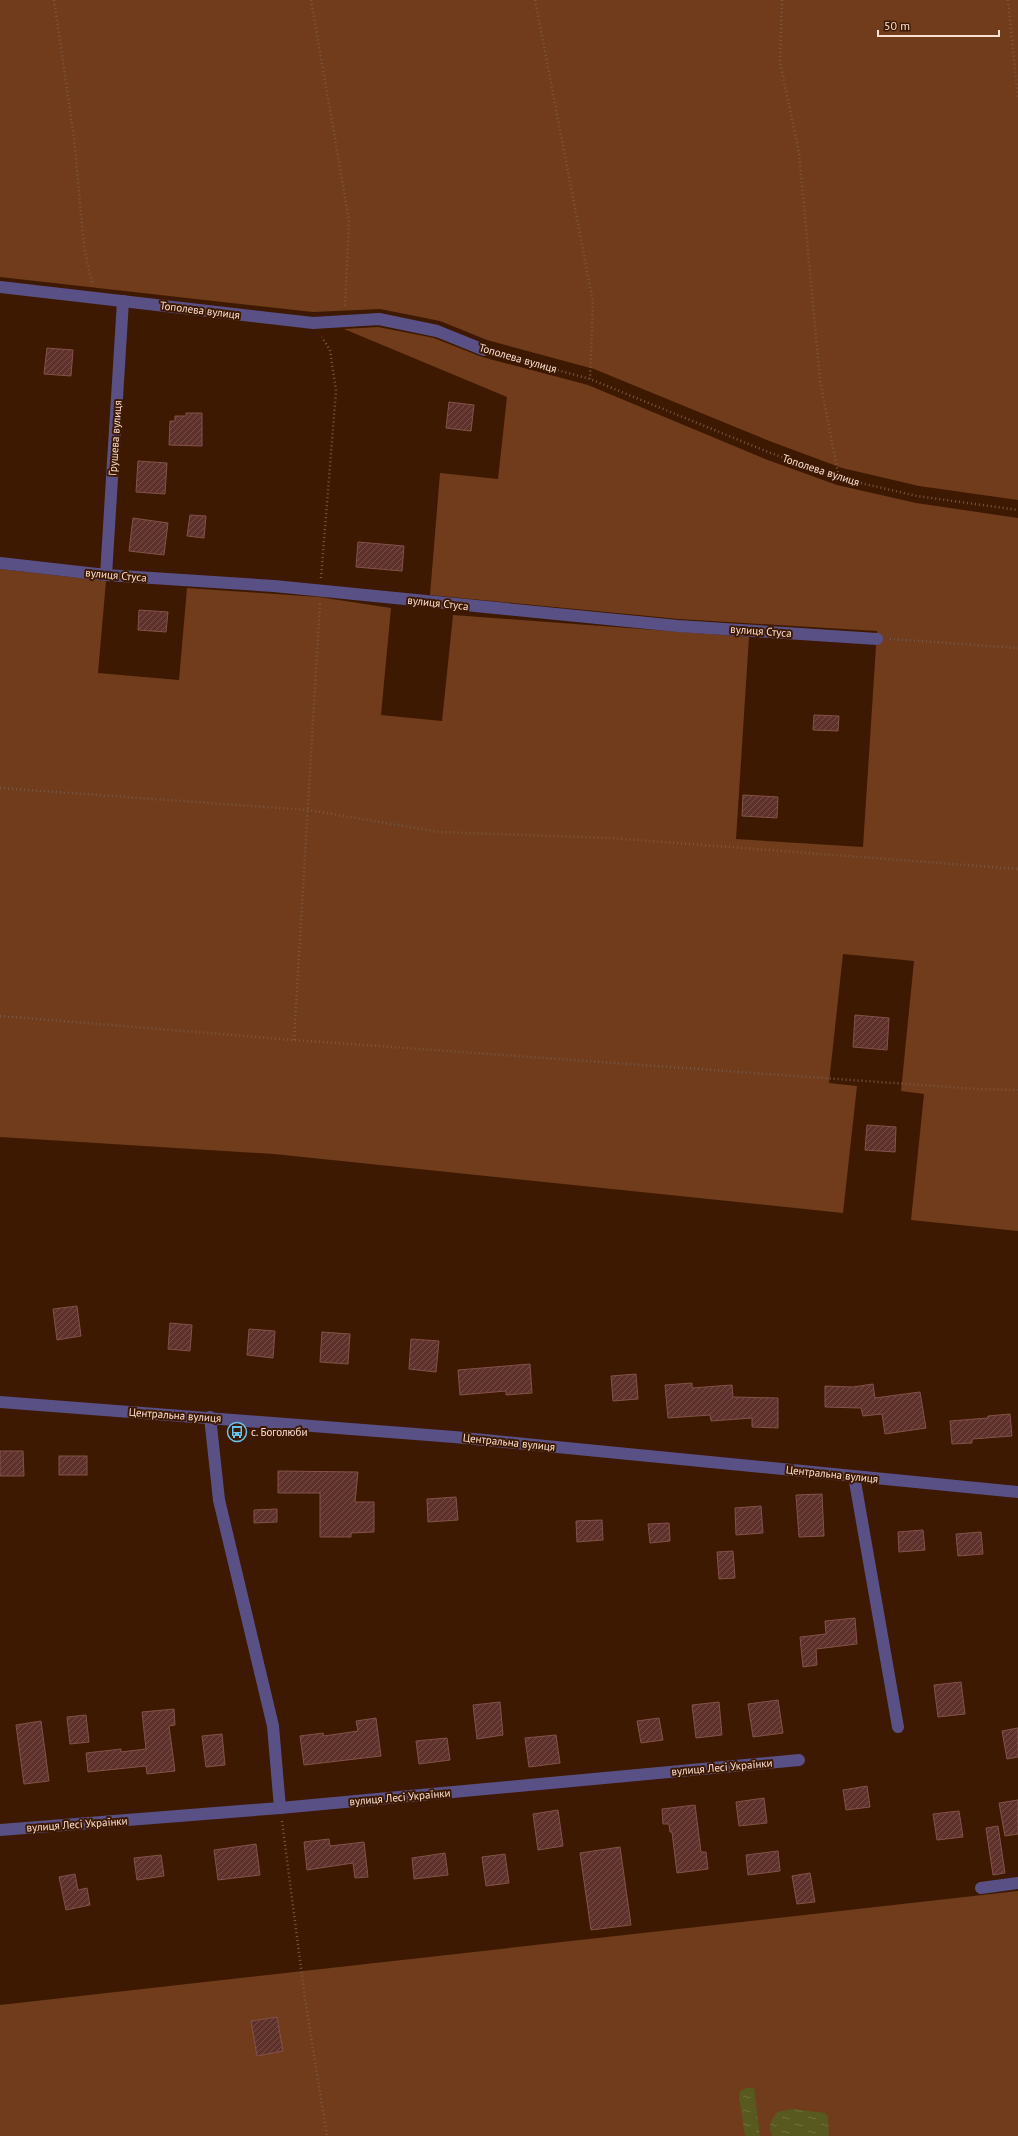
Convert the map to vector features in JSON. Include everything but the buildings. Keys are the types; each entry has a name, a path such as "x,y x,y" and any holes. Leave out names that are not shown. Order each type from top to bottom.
{"street":[{"name":"Тополева вулиця","path":"0,287 313,323 379,319 437,331 484,350"},
{"name":"Грушева вулиця","path":"106,575 123,301"},
{"name":"вулиця Стуса","path":"0,563 106,575 320,590 678,626 877,638"},
{"name":"Центральна вулиця","path":"0,1402 454,1437 1018,1492"},
{"path":"210,1417 219,1500 274,1726 280,1808"},
{"path":"854,1476 898,1727"},
{"name":"вулиця Лесі Українки","path":"0,1830 280,1808 799,1760"},
{"path":"981,1888 1018,1883"}],"path":[{"path":"54,0 74,138 84,247 95,298"},
{"path":"311,0 349,220 344,321"},
{"path":"535,0 593,302 590,379"},
{"path":"782,0 780,62 800,153 820,380 839,478"},
{"path":"1008,0 1018,98"},
{"path":"294,1040 320,590 336,390 330,350 313,323"},
{"name":"Тополева вулиця","path":"484,350 590,379 768,452 839,478 917,496 1018,510"},
{"path":"877,638 1018,648"},
{"path":"0,788 308,810 439,832 611,838 1018,869"},
{"path":"0,1016 294,1040 961,1088 1018,1090"},
{"path":"280,1808 304,1999 327,2136"}],"shaded area":[{"path":"0,0 1018,0 1018,500 919,486 842,468 772,442 594,369 487,340 440,321 380,309 313,312 0,277"},
{"path":"378,327 434,338 482,357 588,385 765,459 837,485 916,503 1018,518 1018,1231 911,1220 924,1094 901,1091 914,961 843,954 829,1083 857,1086 843,1213 274,1154 0,1137 0,569 106,581 98,673 179,680 187,588 319,597 391,608 381,715 442,721 453,615 749,637 736,839 863,847 877,631 679,619 430,595 440,473 498,479 507,397 344,329"},
{"path":"1018,1891 1018,2136 0,2136 0,2005"}],"water":[{"path":"746,2088 754,2088 760,2136 745,2136 739,2097 740,2091"},
{"path":"793,2109 825,2113 828,2117 829,2136 773,2136 770,2130 770,2124 777,2112"}],"place":[{"name":"с. Боголюби","path":"237,1432"}]}
